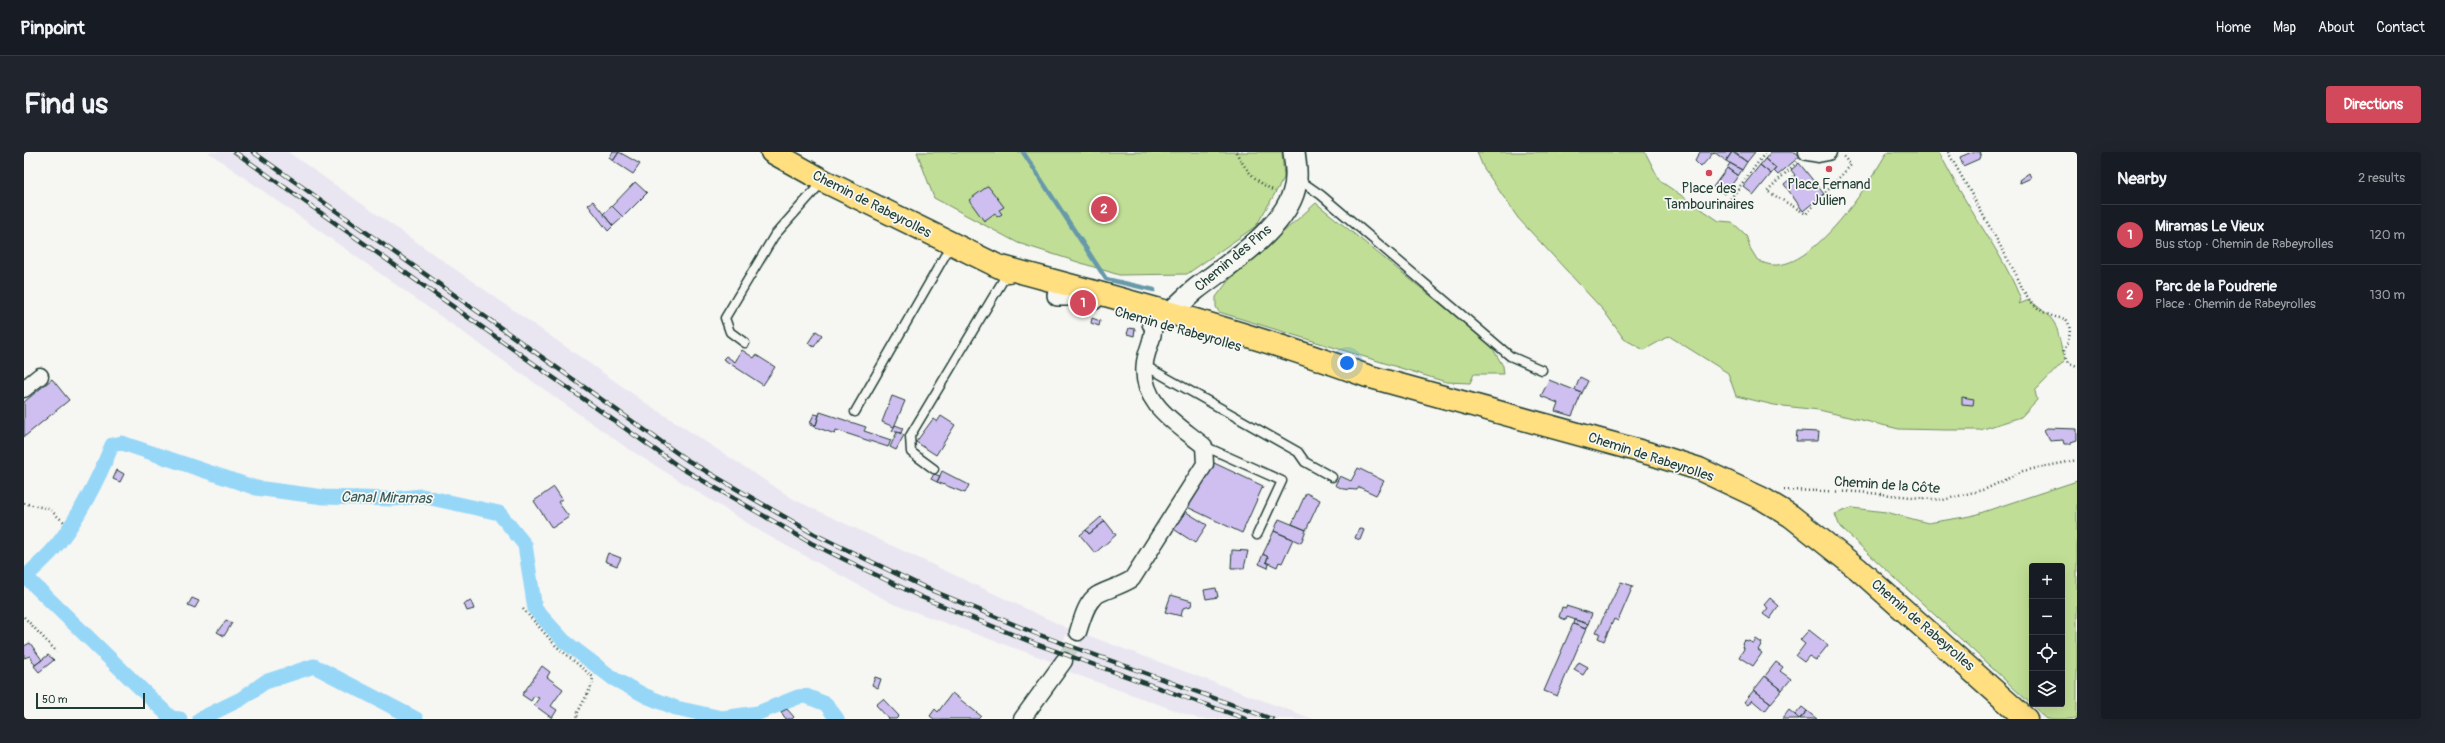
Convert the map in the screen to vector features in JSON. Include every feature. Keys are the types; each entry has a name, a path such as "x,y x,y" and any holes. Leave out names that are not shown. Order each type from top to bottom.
{"main road":[{"name":"Chemin de Rabeyrolles","path":"772,152 824,181 1058,295 1164,315 1314,366 1367,376 1658,456 1699,469 1764,499 1790,516 1858,568 2026,719"},
{"name":"Chemin de Rabeyrolles","path":"1004,268 1164,315 1253,338 1317,357 1367,376"}],"street":[{"name":"Chemin des Pins","path":"1164,315 1261,238 1276,222 1291,198 1297,178 1294,152"},
{"path":"1807,152 1818,154 1828,152"},
{"path":"1078,632 1085,611 1096,595 1118,588 1132,579 1205,464 1204,446 1165,414 1150,397 1144,377 1144,365 1154,332 1164,315"},
{"path":"24,389 40,376"},
{"path":"1022,719 1064,661"}],"lane":[{"path":"1297,178 1321,195 1510,356 1542,370"},
{"path":"745,343 730,332 725,318 774,236 824,181"},
{"path":"854,412 952,244"},
{"path":"934,469 911,452 910,436 1004,268"},
{"path":"1144,365 1298,452 1305,462 1332,477"},
{"path":"1204,446 1282,481 1257,535"}],"path":[{"path":"1236,152 1246,170 1261,185 1291,198"},
{"path":"1728,202 1766,152"},
{"path":"1807,152 1767,191 1806,214 1851,165 1839,152"},
{"path":"1948,152 2017,276 2023,294 2035,308 2057,318 2066,319 2070,325 2069,340 2064,351 2069,364 2077,366"},
{"name":"Chemin de la Côte","path":"1764,499 1784,490 1815,490 1943,500 1986,489 2022,471 2077,460"},
{"path":"24,504 49,509 64,522"},
{"path":"523,609 556,646 593,677 592,685 577,714 578,719"},
{"path":"24,616 57,652"}],"shaded area":[{"path":"208,152 288,152 646,403 795,500 1069,629 1053,662 893,604 765,534 627,448"},
{"path":"1084,634 1313,719 1199,719 1069,672"}],"green space":[{"path":"917,152 1282,152 1284,178 1256,226 1187,274 1119,275 1018,243 934,198"},
{"path":"1477,152 1645,152 1660,181 1719,221 1732,222 1746,235 1750,248 1758,261 1773,265 1789,262 1806,253 1823,239 1839,222 1868,184 1887,152 1939,152 2009,273 2021,300 2019,304 2029,300 2052,320 2057,329 2066,359 2035,391 2037,400 2021,417 1980,430 1899,429 1819,410 1774,405 1736,396 1728,373 1669,336 1644,350 1624,339 1604,311 1518,218 1483,167"},
{"path":"1316,203 1490,344 1503,366 1504,374 1474,374 1470,383 1446,382 1219,312 1216,307 1216,297 1229,280"},
{"path":"2077,481 2077,719 2047,719 2034,707 2065,707 2065,563 2029,563 2029,702 1840,527 1835,514 1852,508 1886,512 1928,523 1971,516"}],"building":[{"path":"613,152 619,152 613,161 609,158"},
{"path":"619,152 640,164 633,174 613,161"},
{"path":"1700,152 1714,152 1701,167 1695,161"},
{"path":"1714,152 1732,152 1726,161"},
{"path":"1732,152 1747,162 1742,170 1726,161"},
{"path":"1734,152 1755,152 1747,162"},
{"path":"1771,152 1795,152 1800,156 1778,175 1774,171 1776,168 1765,159"},
{"path":"1972,152 1981,152 1979,159 1963,166 1960,157"},
{"path":"1765,159 1776,168 1771,174 1760,165"},
{"path":"1730,163 1742,170 1738,176 1727,168"},
{"path":"1799,163 1824,194 1803,211 1784,184 1795,175 1791,170"},
{"path":"1760,165 1771,174 1754,195 1743,186"},
{"path":"1727,168 1738,176 1725,194 1713,187"},
{"path":"2029,173 2031,178 2020,183 2019,180"},
{"path":"635,182 647,193 623,217 612,206"},
{"path":"988,186 1004,207 999,210 1002,214 997,217 995,213 984,221 969,200"},
{"path":"593,201 613,226 608,231 588,205"},
{"path":"612,206 623,217 613,226 603,214"},
{"path":"1092,318 1100,321 1099,326 1091,323"},
{"path":"1129,328 1135,329 1134,336 1127,334"},
{"path":"816,331 822,335 814,347 808,343"},
{"path":"742,350 754,358 756,355 775,367 763,385 723,359 726,356 735,362"},
{"path":"1580,377 1588,381 1582,393 1575,390"},
{"path":"52,379 69,400 24,437 24,402"},
{"path":"1549,380 1582,393 1572,416 1555,411 1558,403 1541,396"},
{"path":"892,396 905,401 894,427 882,422"},
{"path":"1962,397 1974,399 1973,405 1962,404"},
{"path":"820,412 866,427 864,431 891,440 888,447 836,430 835,434 810,425 810,423 816,425"},
{"path":"814,414 819,415 816,425 810,423"},
{"path":"941,416 955,425 936,455 916,442 933,419 937,422"},
{"path":"895,425 903,428 901,433 892,431"},
{"path":"2047,428 2077,429 2077,440 2071,442 2071,444 2064,444 2063,440 2050,441 2044,430"},
{"path":"1797,431 1819,432 1818,441 1796,441"},
{"path":"897,432 904,435 896,450 890,447"},
{"path":"1212,462 1263,486 1242,533 1185,506"},
{"path":"1358,468 1384,481 1376,495 1359,487 1357,490 1343,489 1335,485 1340,476 1351,481"},
{"path":"117,470 124,474 120,482 113,479"},
{"path":"942,471 969,485 965,493 937,482"},
{"path":"934,474 940,476 937,482 931,479"},
{"path":"554,487 562,499 558,502 569,517 552,528 534,501"},
{"path":"1306,493 1320,500 1306,530 1292,524"},
{"path":"1183,510 1207,525 1195,543 1172,528"},
{"path":"1101,517 1105,521 1089,534 1086,530"},
{"path":"1279,519 1306,530 1301,543 1274,531"},
{"path":"1105,521 1116,535 1095,553 1080,535 1086,530 1089,534"},
{"path":"1359,528 1364,530 1360,540 1355,538"},
{"path":"1274,531 1293,539 1282,563 1279,562 1277,567 1266,562 1268,557 1263,554"},
{"path":"1232,550 1248,551 1244,568 1231,568"},
{"path":"608,553 621,558 617,566 605,561"},
{"path":"1263,554 1268,557 1266,562 1269,564 1268,568 1259,564"},
{"path":"1621,582 1633,586 1618,621 1614,619 1604,641 1598,638 1600,633 1596,632"},
{"path":"1216,588 1218,597 1206,599 1204,590"},
{"path":"1171,595 1192,601 1191,606 1183,608 1181,616 1165,612"},
{"path":"192,598 199,601 195,608 188,605"},
{"path":"1770,598 1779,606 1770,619 1763,614 1768,608 1764,605"},
{"path":"471,601 474,609 467,611 464,604"},
{"path":"1566,606 1592,614 1588,624 1567,617 1566,620 1559,617 1562,607 1566,608"},
{"path":"226,620 232,623 224,636 217,632"},
{"path":"1575,620 1588,624 1585,629 1574,624"},
{"path":"1573,624 1586,629 1557,696 1544,691"},
{"path":"1809,630 1828,645 1816,660 1809,656 1804,662 1796,656 1805,644 1800,640"},
{"path":"1756,639 1762,643 1758,650 1762,653 1753,666 1739,657 1744,649 1742,643 1745,640 1754,643"},
{"path":"30,643 42,660 35,665 30,656 24,658 24,646"},
{"path":"48,655 54,660 39,672 34,666"},
{"path":"1579,662 1588,667 1583,675 1574,670"},
{"path":"1776,662 1783,667 1780,671 1791,679 1782,690 1765,676"},
{"path":"542,666 550,672 547,677 563,689 551,706 557,710 552,718 534,705 539,698 534,696 531,701 522,695"},
{"path":"1765,676 1782,690 1771,703 1754,690"},
{"path":"875,677 881,679 878,688 872,685"},
{"path":"1754,690 1771,703 1765,711 1752,700 1748,705 1744,702"},
{"path":"952,693 981,716 978,719 934,719 930,716 935,709 938,712"},
{"path":"883,699 899,716 896,719 889,719 876,705"},
{"path":"1802,707 1807,711 1799,719 1795,715"},
{"path":"787,709 794,717 792,719 786,719 781,712"},
{"path":"1789,710 1795,715 1799,719 1782,719"},
{"path":"1807,711 1817,719 1800,719"}],"waterway":[{"path":"1023,152 1106,279 1154,290"},
{"name":"Canal Miramas","path":"180,719 171,718 26,577 52,551 78,515 112,445 122,443 256,488 324,497 393,499 422,496 499,513 525,545 535,609 564,641 614,679 646,696 676,708 722,718 758,713 798,697 806,696 826,704 837,719"},
{"path":"200,719 241,699 265,682 314,666 416,719"}],"tunnel":[{"path":"1064,661 1078,632"}],"railway":[{"path":"235,152 681,468 811,543 921,597 1036,644 1246,719"},
{"path":"253,152 687,460 814,534 926,588 1037,634 1272,719"}],"place":[{"name":"Place Fernand Julien","path":"1829,169"},
{"name":"Place des Tambourinaires","path":"1709,173"},
{"name":"Parc de la Poudrerie","path":"1104,209"},
{"name":"Miramas Le Vieux","path":"1083,303"}]}
